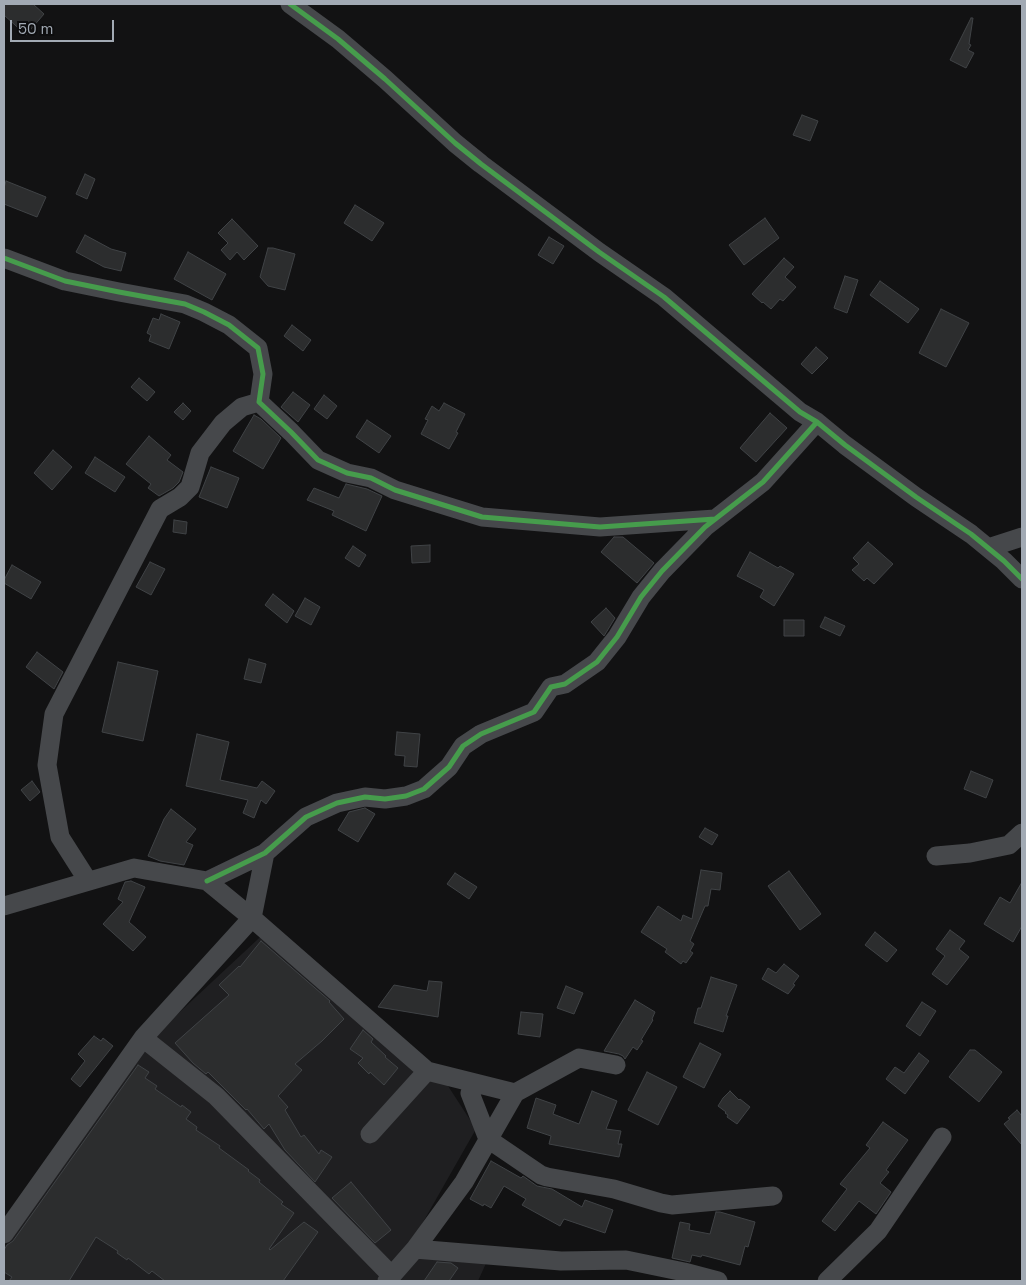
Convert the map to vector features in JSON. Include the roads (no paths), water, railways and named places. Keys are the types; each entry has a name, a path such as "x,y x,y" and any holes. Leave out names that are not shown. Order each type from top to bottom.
{"street":[{"path":"290,4 372,67 480,164 599,252 664,297 800,412 817,422 845,445 988,548 1022,579"},
{"path":"4,258 65,280 184,304 229,325 258,348 263,374 259,402"},
{"path":"259,402 318,460 347,473 371,478 395,490 482,517 600,527 715,519"},
{"path":"88,881 60,837 47,765 54,714 160,509 180,497 190,487 200,453 223,423 242,408 259,402"},
{"path":"207,881 265,853 306,817 337,803 365,797 385,799 406,796 424,789 449,767 463,746 481,734 534,712 551,687 565,684 598,662 617,637 641,597 657,577 705,527 763,482 817,422"},
{"path":"988,548 1022,537"},
{"path":"936,856 970,853 1009,846 1022,832"},
{"path":"4,1234 143,1038 252,918 265,853"},
{"path":"4,906 134,868 207,881 427,1071 515,1093"},
{"path":"143,1038 216,1096 389,1278 415,1249 464,1182 515,1093 580,1058 616,1065"},
{"path":"370,1134 427,1071"},
{"path":"470,1093 488,1139 541,1175 614,1189 661,1203 672,1204 773,1196"},
{"path":"827,1281 878,1230 942,1137"},
{"path":"415,1249 561,1261 626,1260 718,1281"}]}
